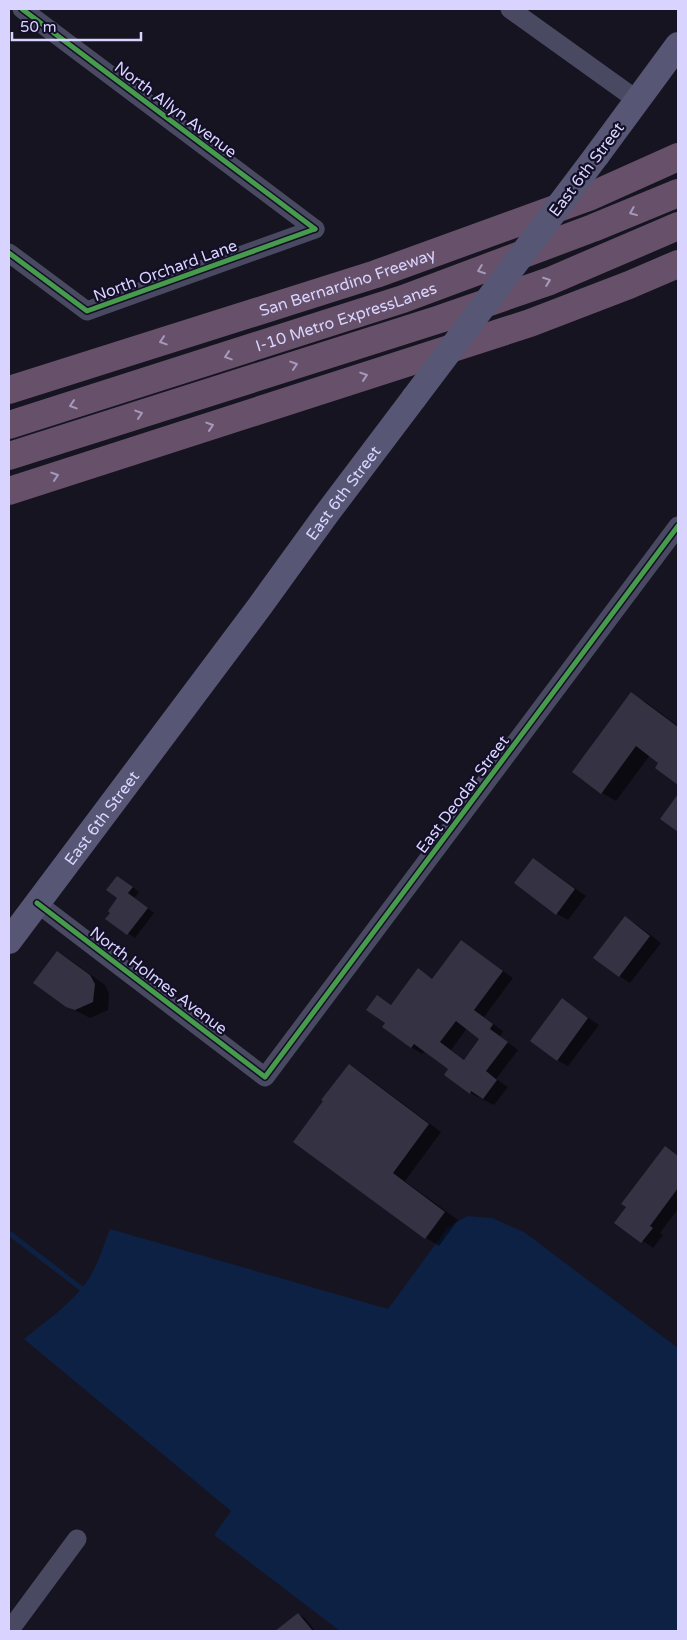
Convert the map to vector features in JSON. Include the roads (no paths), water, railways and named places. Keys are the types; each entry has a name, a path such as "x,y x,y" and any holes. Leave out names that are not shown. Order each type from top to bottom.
{"highway":[{"name":"San Bernardino Freeway","path":"9,390 376,274 591,196 678,157"},
{"name":"I-10 Metro ExpressLanes","path":"9,425 403,299 593,228 678,193"},
{"name":"I-10 Metro ExpressLanes","path":"9,456 440,319 550,281 678,226"},
{"path":"629,285 678,252"},
{"path":"9,491 530,323 678,264"}],"main road":[{"name":"East 6th Street","path":"9,941 678,45"}],"street":[{"name":"North Allyn Avenue","path":"22,9 315,229"},
{"path":"510,9 637,100"},
{"name":"North Orchard Lane","path":"9,253 87,311 315,229"},
{"name":"East Deodar Street","path":"265,1077 678,526"},
{"name":"North Holmes Avenue","path":"37,903 265,1077"},
{"path":"9,1631 77,1539"}],"water":[{"path":"467,1216 492,1218 524,1232 678,1348 678,1631 340,1631 214,1535 231,1511 24,1339 77,1294 91,1275 110,1229 388,1309 448,1227"}],"waterway":[{"path":"9,1233 82,1289"}]}
